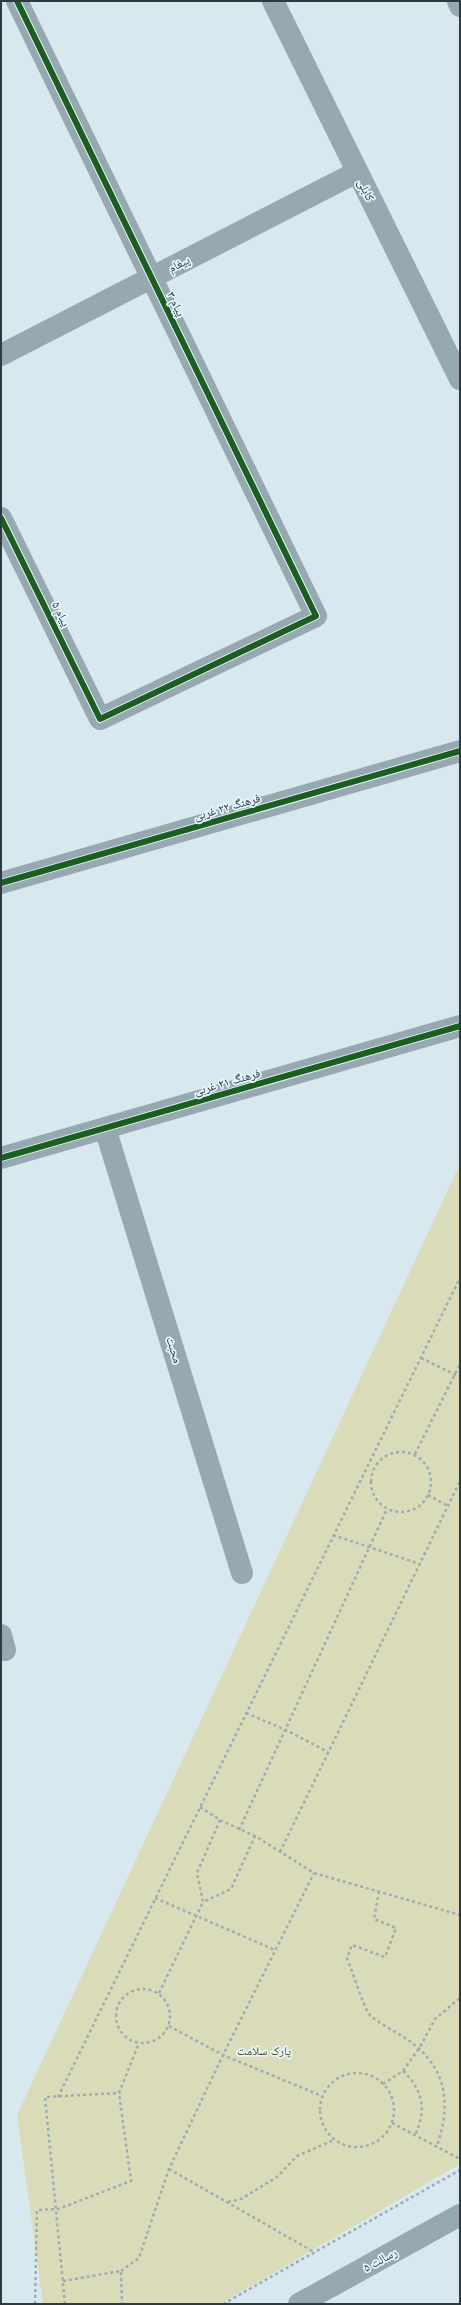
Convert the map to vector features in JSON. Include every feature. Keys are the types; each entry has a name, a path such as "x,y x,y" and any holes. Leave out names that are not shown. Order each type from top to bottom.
{"street":[{"name":"پیام ۳","path":"17,1 316,616 100,719"},
{"name":"کابلی","path":"273,1 460,379"},
{"path":"458,1 460,6"},
{"name":"پیغام","path":"1,355 357,172"},
{"name":"پیام ۵","path":"1,518 100,719"},
{"name":"فرهنگ ۲۲ غربی","path":"1,883 460,751"},
{"name":"فرهنگ ۲۱ غربی","path":"1,1158 460,1026"},
{"name":"محبت","path":"105,1128 242,1573"},
{"name":"رسالت ۵","path":"299,2304 460,2216"}],"path":[{"path":"58,2097 460,1278"},
{"path":"421,1358 460,1377"},
{"path":"415,1454 460,1364"},
{"path":"403,1451 415,1454 424,1462 430,1472 431,1484 428,1495 421,1504 410,1510 398,1512 387,1509 378,1501 372,1491 370,1479 374,1468 381,1458 392,1452 403,1451"},
{"path":"368,1466 374,1468"},
{"path":"280,1852 460,1481"},
{"path":"428,1495 448,1506"},
{"path":"240,1830 387,1509"},
{"path":"333,1535 369,1549 420,1564"},
{"path":"246,1713 286,1730 328,1752"},
{"path":"200,1807 220,1820 255,1836 314,1873 460,1915"},
{"path":"159,1993 203,1902 197,1873 220,1820"},
{"path":"203,1902 231,1889 255,1836"},
{"path":"63,2281 121,2271 139,2258 169,2169 223,2055 314,1873"},
{"path":"379,1891 374,1919 396,1928 385,1957 352,1946 347,1958 370,2015 420,2047 432,2062 440,2078 444,2096 445,2112 437,2146"},
{"path":"155,1898 275,1950"},
{"path":"147,1989 159,1993 166,2000 169,2008 169,2026 157,2040 139,2043 128,2039 119,2030 116,2018 118,2006 124,1996 135,1990 147,1989"},
{"path":"384,2084 403,2070 420,2047 435,2019 460,1998"},
{"path":"169,2026 223,2055 322,2096"},
{"path":"36,2304 37,2210 58,2209 131,2181 119,2093 139,2043"},
{"path":"403,2070 419,2090 422,2101 423,2113 415,2135"},
{"path":"362,2073 374,2077 384,2084 391,2096 394,2109 392,2123 385,2135 374,2144 360,2148 346,2146 334,2140 325,2131 320,2120 319,2108 322,2096 329,2085 338,2078 350,2074 362,2073"},
{"path":"65,2304 58,2209 45,2097 119,2093"},
{"path":"392,2123 460,2159"},
{"path":"228,2202 241,2199 277,2177 297,2156 334,2140"},
{"path":"169,2169 314,2252"},
{"path":"223,2304 460,2170"},
{"path":"121,2271 122,2304"}],"green space":[{"name":"پارک سلامت","path":"460,1164 460,2164 220,2304 43,2304 17,2115"}],"cycle path":[{"path":"1,518 100,719 316,616 17,1"},
{"path":"1,883 460,751"},
{"path":"1,1158 460,1026"}]}
